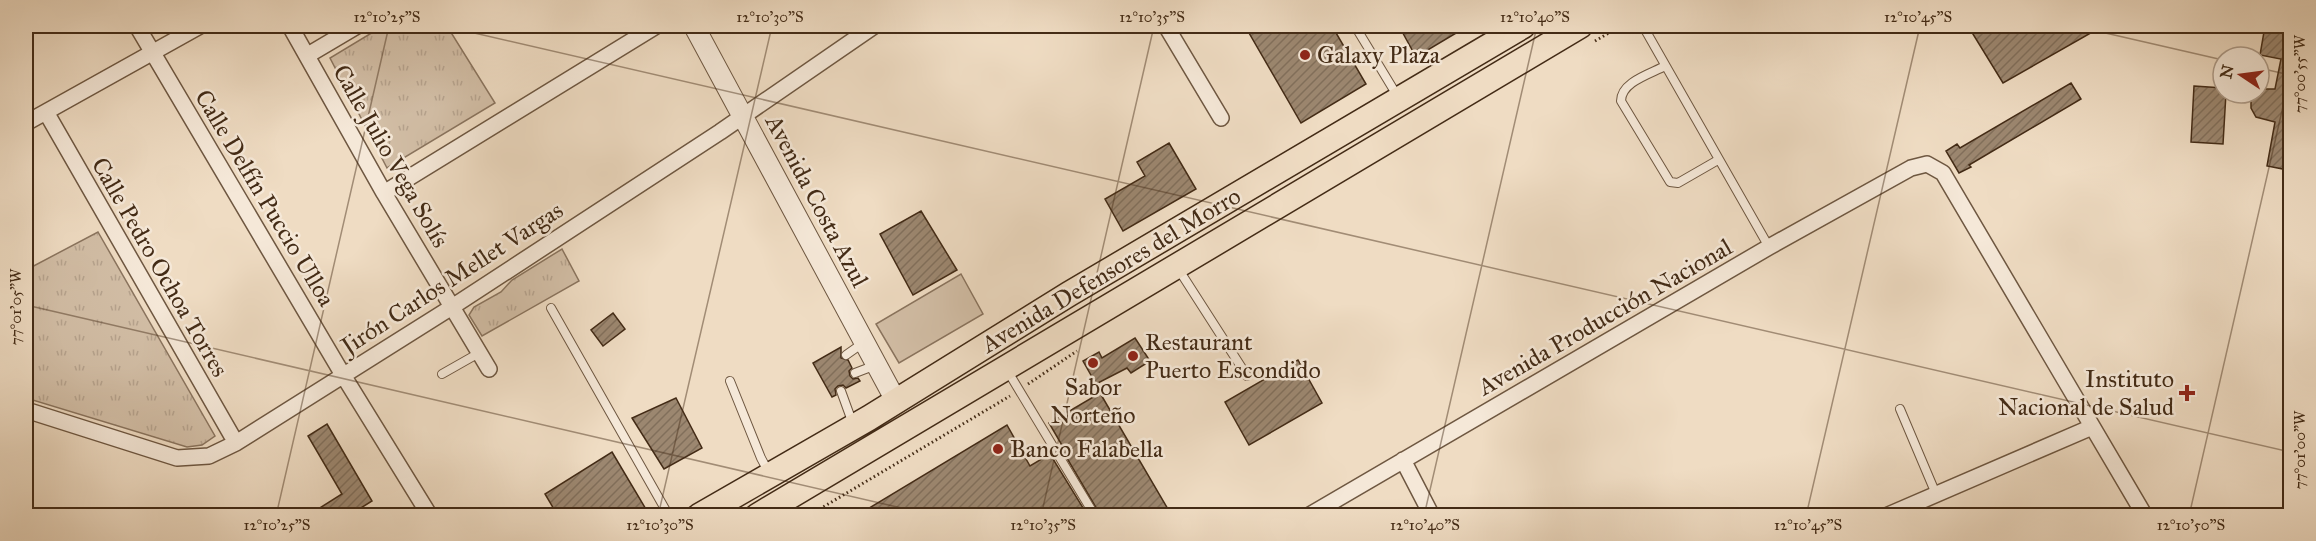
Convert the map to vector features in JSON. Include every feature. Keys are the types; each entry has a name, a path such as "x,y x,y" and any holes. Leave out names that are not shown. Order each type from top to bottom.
{"main road":[{"name":"Avenida Defensores del Morro","path":"699,516 854,426 1079,288 1523,26"},
{"name":"Avenida Defensores del Morro","path":"757,516 1514,63 1580,26"},
{"path":"1499,39 1514,63"}],"street":[{"name":"Calle Delfín Puccio Ulloa","path":"137,26 343,375 430,516"},
{"path":"26,123 200,26"},
{"name":"Calle Julio Vega Solís","path":"290,26 384,193 489,369"},
{"path":"308,56 357,26"},
{"path":"384,193 656,26"},
{"name":"Avenida Costa Azul","path":"694,26 896,401"},
{"path":"1166,26 1221,118"},
{"name":"Jirón Carlos Mellet Vargas","path":"26,410 177,458 209,456 236,444 452,307 743,117 867,27"},
{"name":"Calle Pedro Ochoa Torres","path":"46,112 236,444"},
{"name":"Avenida Producción Nacional","path":"1308,516 1769,247 1911,168 1927,164 1943,173 2092,427"},
{"path":"1886,516 1904,512 1936,494 2092,427 2145,516"},
{"path":"1403,460 1432,516"}],"lane":[{"path":"1355,26 1399,98"},
{"path":"1643,26 1769,247"},
{"path":"1665,66 1625,87 1621,94 1621,101 1670,182 1678,183 1718,160"},
{"path":"1176,266 1247,375"},
{"path":"551,308 669,516"},
{"path":"846,356 864,342"},
{"path":"442,375 479,353"},
{"path":"855,373 876,365"},
{"path":"1006,368 1095,516"},
{"path":"730,381 770,475"},
{"path":"841,391 854,426"},
{"path":"1900,409 1936,494"}],"green space":[{"path":"383,26 447,26 495,103 387,168 330,58"},
{"path":"98,232 215,436 202,445 187,447 26,398 26,270"},
{"path":"562,249 579,281 482,336 469,315 474,307 501,292 512,280"},
{"path":"961,274 983,314 899,363 876,324"}],"building":[{"name":"Galaxy Plaza","path":"1245,26 1332,26 1366,84 1301,123"},
{"path":"1399,26 1468,26 1416,57"},
{"path":"1968,26 2103,26 2003,83"},
{"path":"2265,26 2290,26 2290,154 2286,153 2283,169 2267,166 2275,122 2256,117 2251,108 2251,105 2271,105 2271,89 2275,89 2281,59 2271,57 2271,45 2262,45"},
{"path":"2071,83 2081,99 1959,173 1946,151 1957,144 1960,148"},
{"path":"2194,86 2211,87 2211,105 2225,105 2223,144 2191,142"},
{"path":"1169,143 1196,189 1123,231 1105,199 1145,176 1137,162"},
{"path":"921,211 957,270 913,295 880,234"},
{"path":"613,313 625,329 603,346 591,330"},
{"path":"1135,338 1150,361 1131,373 1127,368 1096,384 1083,361 1099,352 1102,358"},
{"path":"841,347 841,358 848,360 852,368 849,371 850,376 860,381 846,388 843,385 838,386 835,389 836,395 832,397 813,363"},
{"path":"1298,360 1322,403 1249,445 1225,402"},
{"path":"1100,393 1172,516 1101,516 1061,448 1063,447 1049,423"},
{"path":"676,398 702,448 664,469 632,418"},
{"path":"327,424 372,501 348,516 307,516 342,494 308,436"},
{"path":"1007,425 1030,466 1050,454 1088,516 856,516"},
{"path":"612,452 650,516 558,516 545,494"}],"place":[{"name":"Galaxy Plaza","path":"1305,55"},
{"name":"Restaurant Puerto Escondido","path":"1133,356"},
{"name":"Sabor Norteño","path":"1093,363"},
{"name":"Instituto Nacional de Salud","path":"2187,393"},
{"name":"Banco Falabella","path":"998,449"}]}
